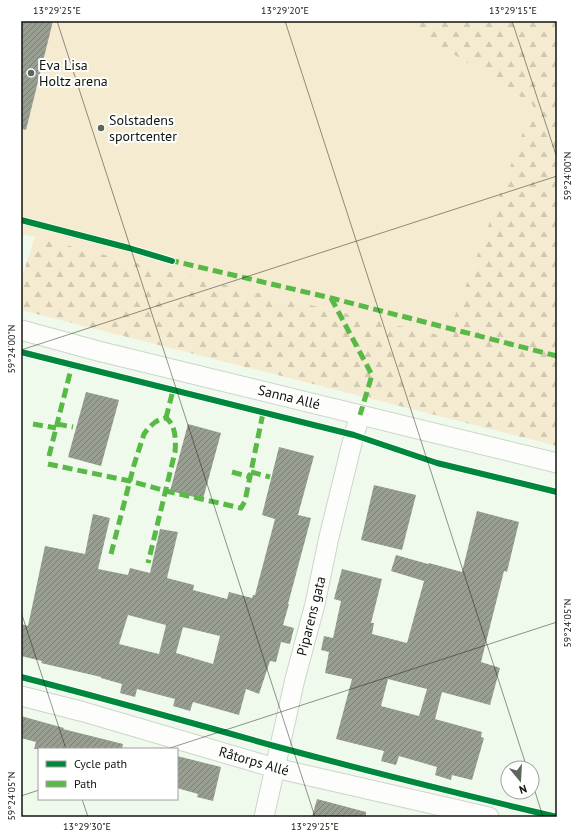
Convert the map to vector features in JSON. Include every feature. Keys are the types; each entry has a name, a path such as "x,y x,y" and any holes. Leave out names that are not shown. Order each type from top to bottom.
{"street":[{"name":"Sanna Allé","path":"21,330 98,351 557,463"},
{"name":"Piparens gata","path":"264,817 295,679 315,604 333,522 360,415"},
{"name":"Råtorps Allé","path":"21,696 84,712 275,768 489,817"}],"green space":[{"path":"21,21 402,21 533,105 447,337 183,275 21,234"},
{"path":"402,21 557,21 557,446 21,310 21,280 35,237 183,275 447,337 533,105"}],"building":[{"name":"Eva Lisa Holtz arena","path":"21,21 53,21 26,130 21,129"},
{"path":"86,392 119,400 101,466 68,457"},
{"path":"188,424 221,433 203,499 170,491"},
{"path":"279,447 314,456 298,515 311,518 283,625 294,628 290,644 281,642 276,662 270,661 259,694 246,689 239,715 193,702 190,711 173,706 175,699 137,689 135,697 120,693 122,684 101,677 41,663 42,661 21,656 21,624 28,626 45,546 85,554 93,514 110,518 98,569 128,575 130,568 150,573 160,529 178,532 167,578 194,585 193,590 227,599 229,592 252,598 253,595 255,595 275,519 262,515","holes":["128,615 166,625 159,654 119,644","183,627 220,636 213,664 176,653"]},
{"path":"374,485 416,495 402,550 361,540"},
{"path":"477,511 519,522 507,572 504,571 481,662 500,668 490,705 442,692 435,719 482,732 481,737 484,738 472,780 452,775 451,780 435,775 437,767 399,756 396,765 381,761 384,751 336,739 352,679 325,673 329,652 321,650 324,636 333,638 341,601 334,599 342,569 382,579 371,623 374,623 372,634 407,643 424,581 391,571 396,555 462,572","holes":["388,679 427,689 419,716 381,706"]},
{"path":"21,716 64,728 63,729 123,744 122,748 34,749 36,742 21,738"},
{"path":"178,756 221,767 213,801 197,797 198,794 178,788"},
{"path":"317,799 366,812 366,817 312,817"}],"marked path":[{"path":"169,260 331,298 557,356"},
{"path":"331,298 372,375 360,415"},
{"path":"49,456 72,365"},
{"path":"166,418 173,390"},
{"path":"48,464 130,481 166,491 241,508 245,501 263,413"},
{"path":"111,554 134,465 144,434 156,422 166,418 174,429 175,452 148,563"},
{"path":"33,424 56,428"},
{"path":"57,424 73,427"},
{"path":"232,472 250,477"},
{"path":"251,472 270,477"}],"cycle path":[{"path":"21,220 129,248 172,261"},
{"path":"21,352 354,435 437,463 557,492"},
{"path":"21,677 278,747 557,817"}],"place":[{"name":"Eva Lisa Holtz arena","path":"31,73"},
{"name":"Solstadens sportcenter","path":"101,128"}]}
